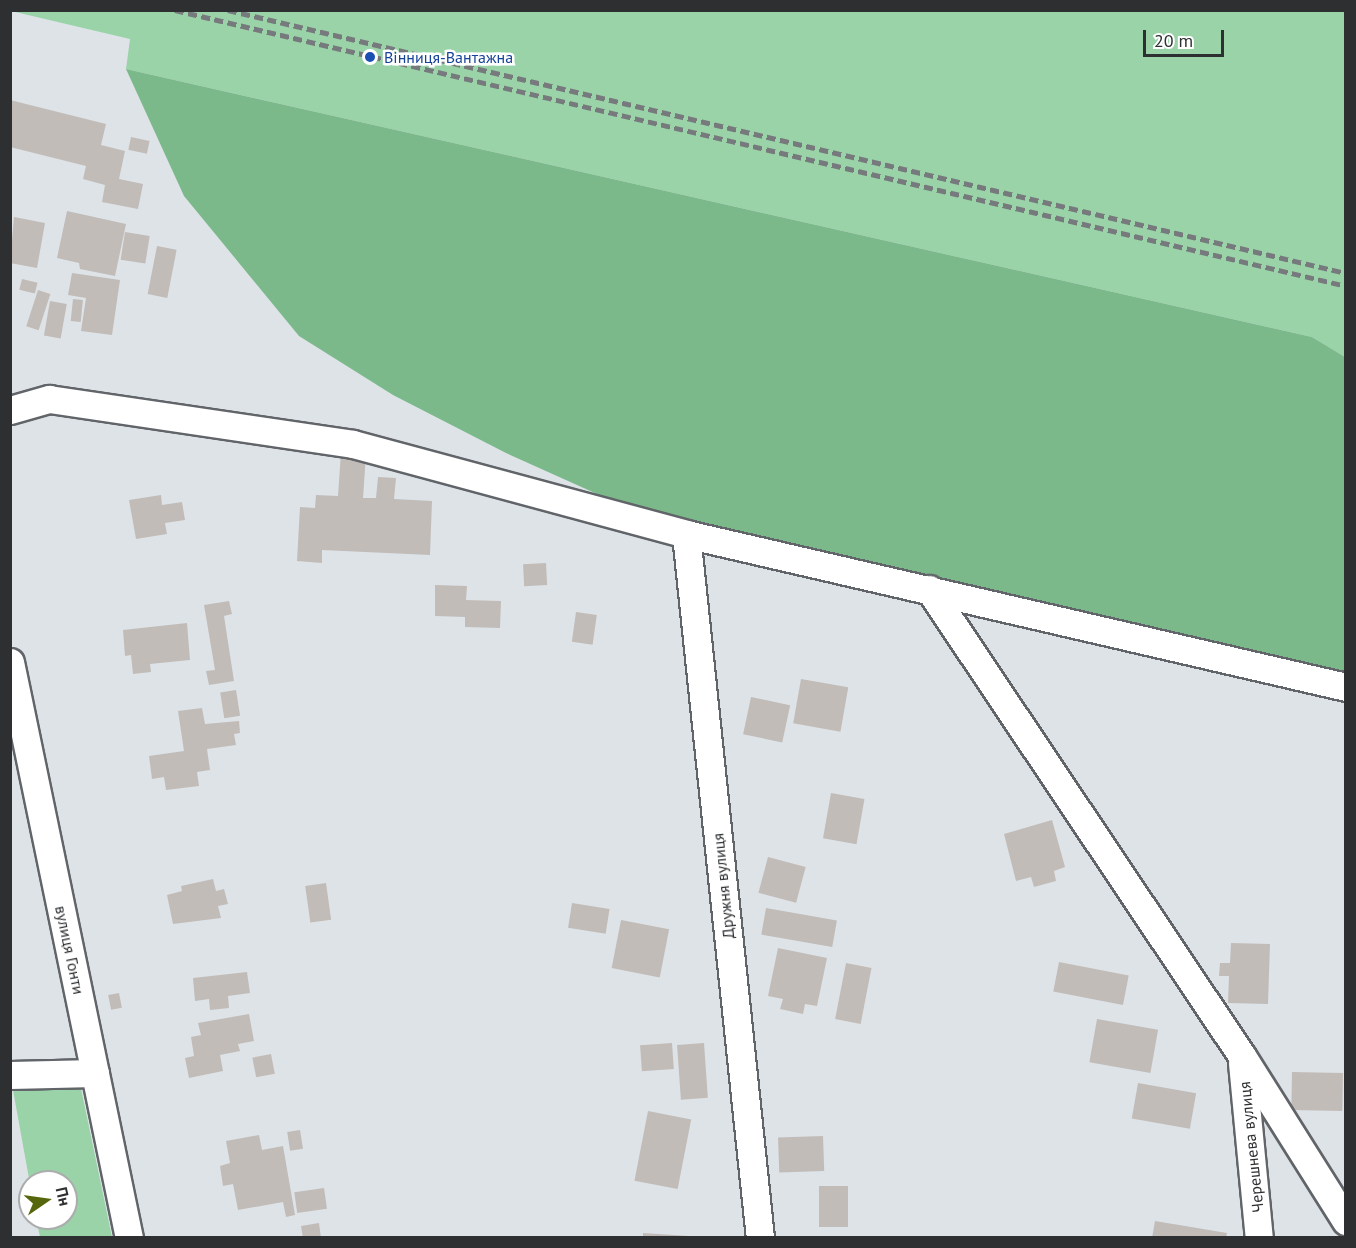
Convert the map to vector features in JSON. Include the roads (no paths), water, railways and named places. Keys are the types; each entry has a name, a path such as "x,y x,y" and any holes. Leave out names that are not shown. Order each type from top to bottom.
{"street":[{"path":"10,410 49,399 353,444 686,534 1346,687"},
{"name":"Дружня вулиця","path":"686,534 760,1238"},
{"path":"929,589 1242,1056 1346,1221"},
{"name":"вулиця Гонти","path":"10,662 129,1238"},
{"name":"Черешнева вулиця","path":"1242,1056 1259,1238"},
{"path":"10,1075 95,1073"}],"railway":[{"path":"175,10 1346,286"},
{"path":"228,10 1346,273"}],"place":[{"name":"Вінниця-Вантажна","path":"370,57"}]}
